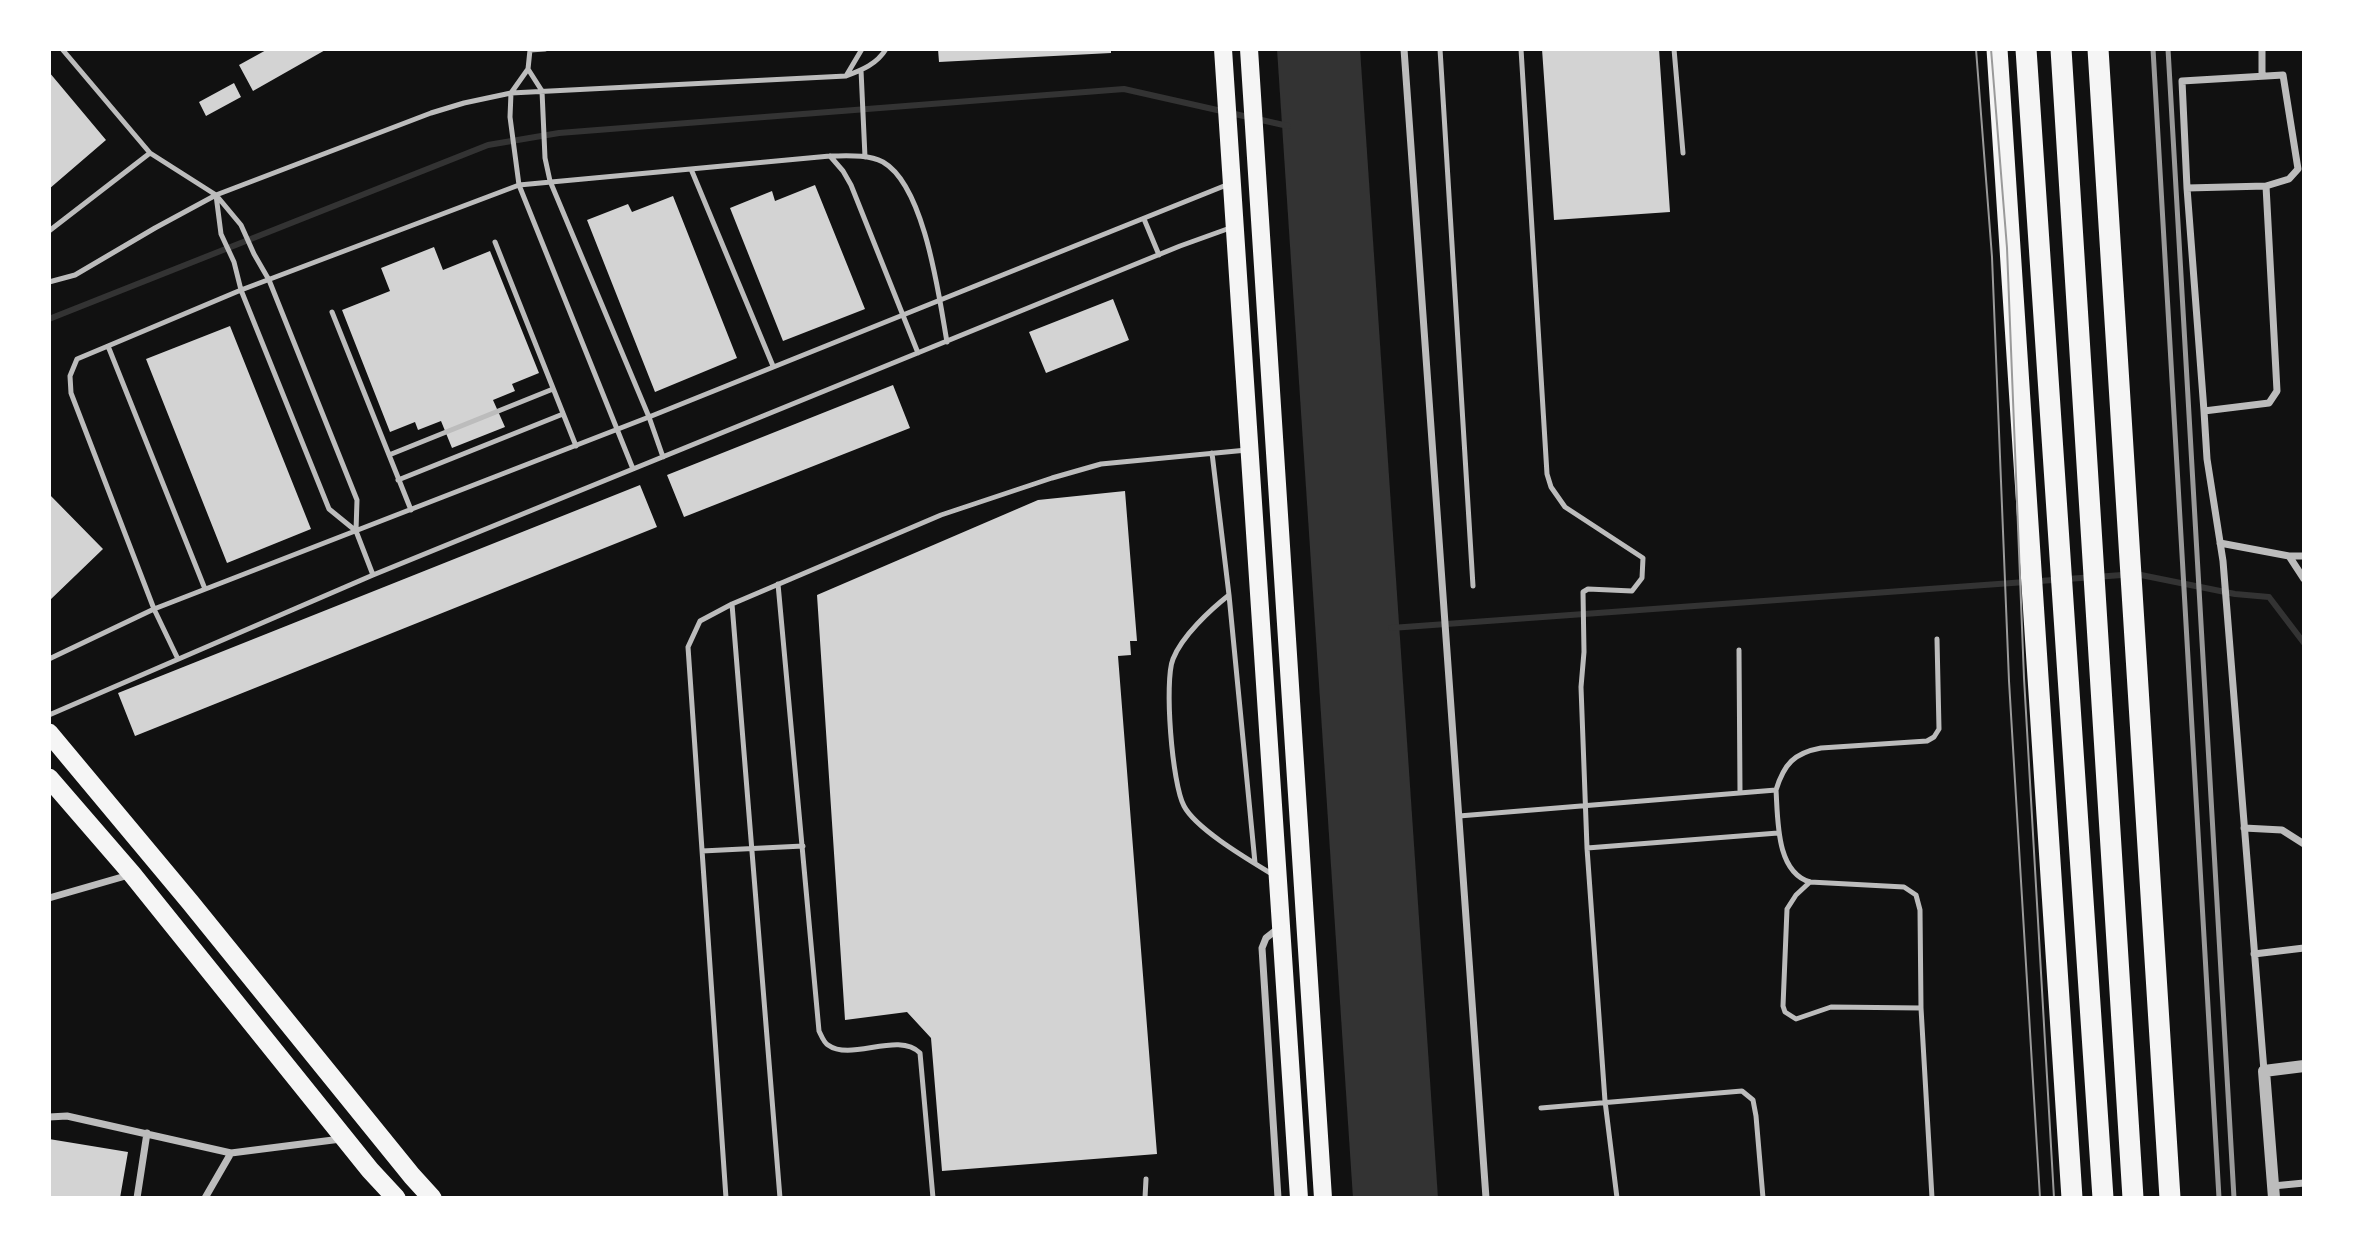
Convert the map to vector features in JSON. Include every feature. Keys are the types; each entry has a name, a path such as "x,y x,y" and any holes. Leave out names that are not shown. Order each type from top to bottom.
{"highway":[{"path":"1986,49 1999,82"},
{"path":"1997,49 2072,1198"},
{"path":"2026,49 2103,1198"},
{"path":"2061,49 2133,1198"},
{"path":"2098,49 2170,1198"},
{"path":"49,733 190,902 411,1177 432,1198"},
{"path":"49,778 132,874 396,1198"}],"main road":[{"path":"1223,49 1299,1198"},
{"path":"1249,56 1323,1198"},
{"path":"1249,450 1275,449"},
{"path":"1281,927 1305,924"}],"street":[{"path":"1404,49 1486,1198"},
{"path":"2262,49 2262,75"},
{"path":"2187,188 2266,186 2289,178 2298,169 2283,75 2182,81 2187,188 2207,459 2223,561 2274,1192 2304,1183"},
{"path":"2204,411 2269,403 2277,391 2266,186"},
{"path":"2220,543 2289,556 2304,556"},
{"path":"2289,556 2304,579"},
{"path":"2244,828 2282,830 2304,844"},
{"path":"49,898 132,874"},
{"path":"1278,1198 1262,948 1266,937 1281,927"},
{"path":"2254,954 2304,948"},
{"path":"2264,1071 2304,1066"},
{"path":"49,1117 67,1116 231,1153 345,1138"},
{"path":"137,1198 147,1133"},
{"path":"205,1198 231,1153"}],"lane":[{"path":"62,49 150,153 216,195 241,225 269,280 357,500 356,531 373,575"},
{"path":"545,49 530,50 528,69 512,93 510,117 519,185 632,469"},
{"path":"846,76 862,49"},
{"path":"49,282 75,275 216,195 446,108 512,93 846,76 862,70 880,58 886,49"},
{"path":"1440,49 1473,586"},
{"path":"1521,49 1547,474 1551,487 1565,507 1643,558 1643,578 1632,591 1588,589 1583,592 1584,652 1581,687 1584,806 1605,1101 1617,1198"},
{"path":"1674,49 1683,153"},
{"path":"528,69 542,91 545,158 550,181 649,417 663,457"},
{"path":"862,70 866,157"},
{"path":"49,231 150,153"},
{"path":"830,156 851,185 918,353"},
{"path":"177,657 155,609 71,393 70,376 77,359 241,290 519,185 830,156 866,157 887,166 904,186 918,216 930,250 947,342"},
{"path":"691,169 772,366"},
{"path":"49,659 155,609 576,446 1232,183"},
{"path":"216,195 221,234 234,262 241,290 329,509 356,531"},
{"path":"1144,219 1159,255"},
{"path":"49,715 177,657 373,575 1159,255 1234,227"},
{"path":"495,242 576,446"},
{"path":"332,312 411,510"},
{"path":"108,346 205,589"},
{"path":"389,455 553,389"},
{"path":"398,480 563,414"},
{"path":"726,1198 688,647 700,621 732,604 941,515 1052,478 1101,464 1249,450"},
{"path":"1212,453 1255,863"},
{"path":"778,584 819,1031 828,1045 841,1050 897,1045 913,1047 920,1052 933,1198"},
{"path":"1229,595 1202,620 1174,657 1169,676 1176,783 1184,807 1200,825 1277,877"},
{"path":"732,604 780,1198"},
{"path":"1932,1198 1921,1008 1920,910 1916,895 1904,887 1810,882 1797,878 1790,869 1779,833 1776,790 1782,771 1806,751 1927,741 1934,737 1938,729 1937,639"},
{"path":"1739,650 1740,792"},
{"path":"1459,816 1776,790"},
{"path":"1587,848 1779,833"},
{"path":"702,851 803,846"},
{"path":"1810,882 1796,895 1787,909 1783,1006 1785,1012 1796,1019 1831,1007 1921,1008"},
{"path":"1541,1108 1742,1091 1753,1100 1756,1115 1763,1198"},
{"path":"1145,1198 1146,1179"}],"shaded area":[{"path":"1277,49 1360,49 1438,1198 1353,1198"}],"building":[{"path":"268,49 327,49 253,91 239,65"},
{"path":"938,49 1111,49 1111,53 939,62"},
{"path":"1542,49 1659,49 1670,212 1554,220"},
{"path":"49,72 106,140 49,189"},
{"path":"234,83 241,97 206,116 199,102"},
{"path":"815,185 865,309 783,341 730,208 772,191 775,201"},
{"path":"673,196 737,358 655,392 587,220 628,204 632,212"},
{"path":"434,247 443,270 490,251 539,373 512,384 515,391 493,400 505,427 452,448 441,421 418,430 415,422 390,432 342,310 390,291 381,268"},
{"path":"1113,299 1129,340 1046,373 1029,332"},
{"path":"230,326 311,529 227,563 146,359"},
{"path":"893,385 910,428 684,517 667,475"},
{"path":"640,485 657,527 135,736 118,693"},
{"path":"1125,491 1137,641 1130,641 1131,655 1118,656 1157,1154 942,1171 931,1038 907,1012 845,1020 817,595 1038,500"},
{"path":"49,494 103,549 49,601"},
{"path":"49,1139 128,1152 120,1198 49,1198"}],"waterway":[{"path":"49,319 488,145 559,133 1124,89 1288,126"},
{"path":"1391,628 2136,574 2235,594 2269,597 2304,643"}],"tram line":[{"path":"1976,49 1992,257 2009,681 2040,1198"},
{"path":"1991,49 2007,248 2024,678 2054,1198"}],"railway":[{"path":"2153,49 2219,1198"},
{"path":"2168,49 2234,1198"}]}
